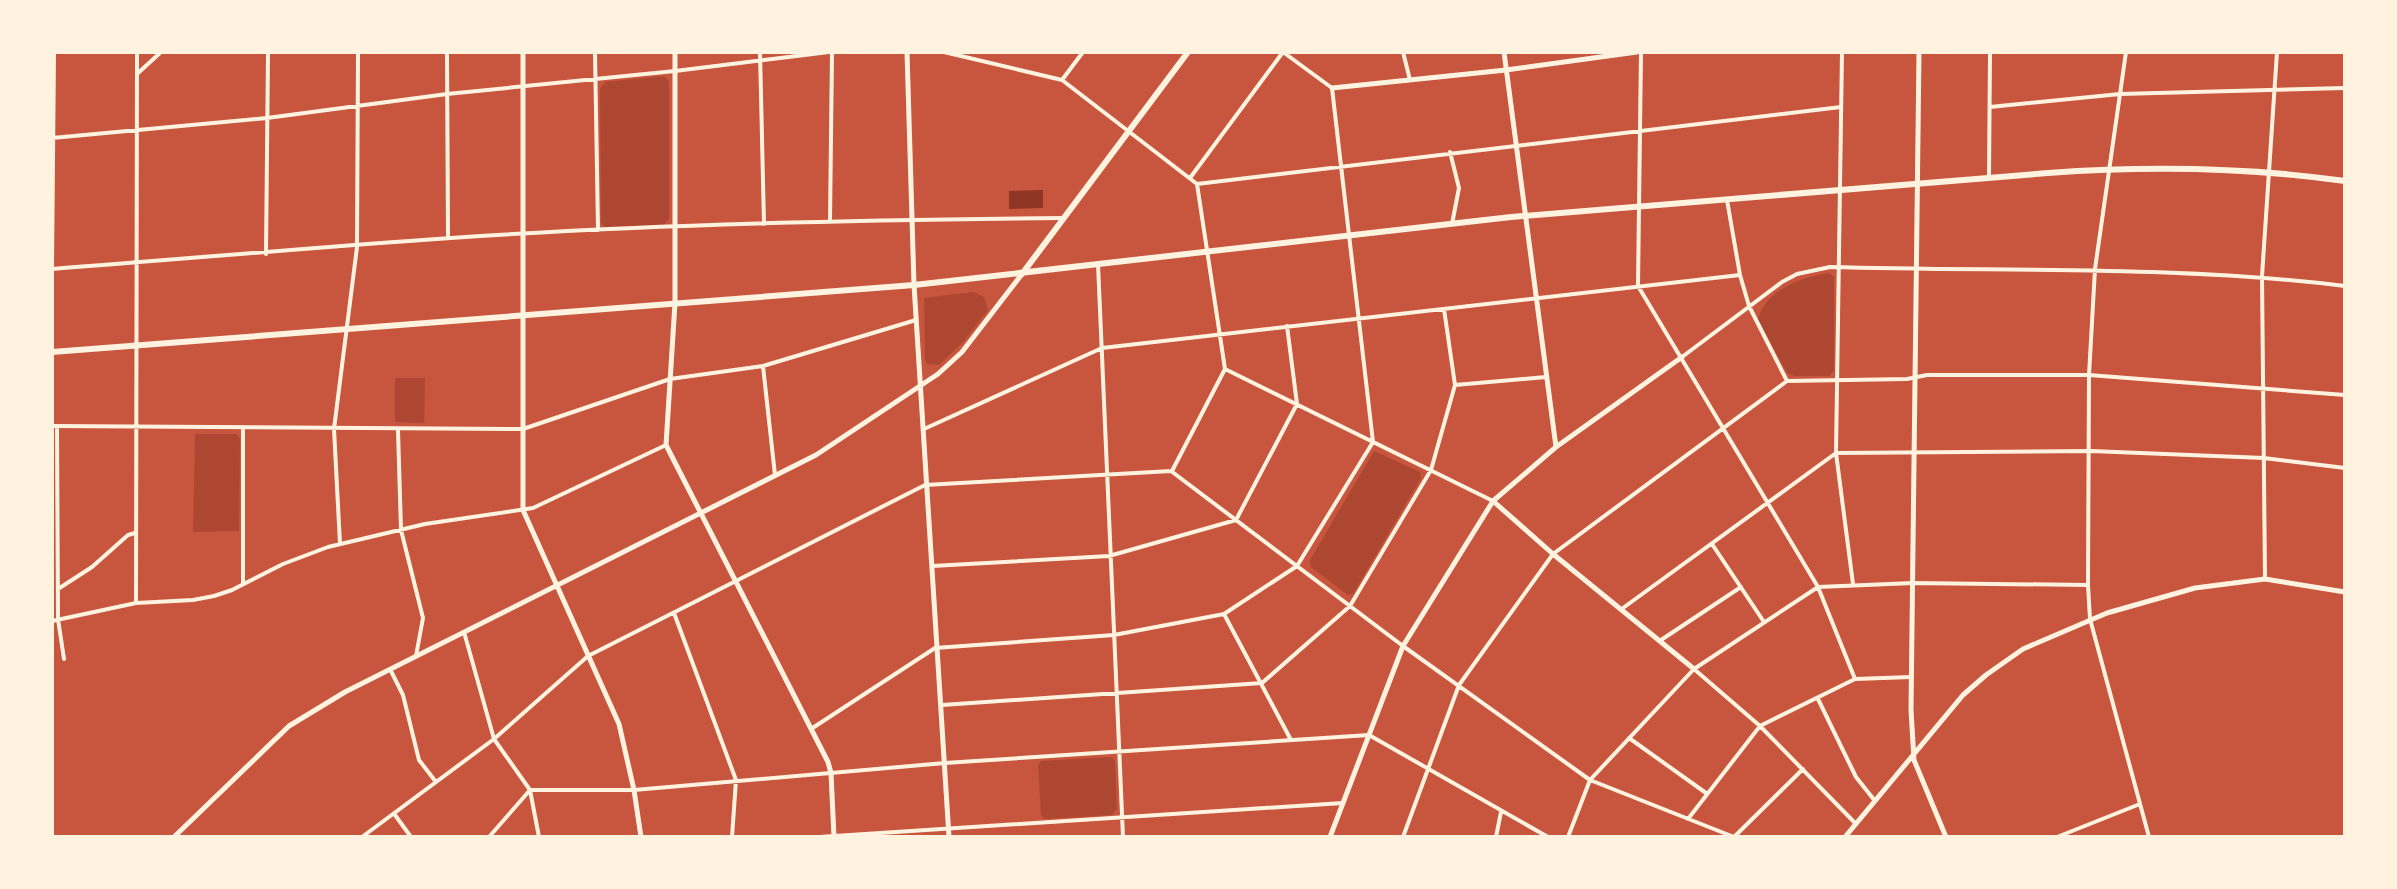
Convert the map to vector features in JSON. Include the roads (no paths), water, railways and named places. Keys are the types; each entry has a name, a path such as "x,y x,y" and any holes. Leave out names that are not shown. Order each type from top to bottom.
{"main road":[{"path":"1022,274 1188,52"},
{"path":"52,352 914,285 1525,215 1989,177 2110,168 2271,172 2345,181"}],"street":[{"path":"54,52 52,269 448,238 598,230 830,221 1064,218"},
{"path":"136,603 137,52"},
{"path":"137,74 161,52"},
{"path":"266,254 268,52"},
{"path":"340,544 334,429 357,247 358,52"},
{"path":"447,52 448,238"},
{"path":"523,52 523,510 619,724 641,837"},
{"path":"595,52 598,230"},
{"path":"675,52 675,303 666,445 831,773 834,836"},
{"path":"760,52 764,224"},
{"path":"53,138 267,118 447,94 830,52 830,221"},
{"path":"907,52 914,285 949,837"},
{"path":"944,52 969,55 1062,80 1197,184 1225,369 1171,471"},
{"path":"1062,80 1083,52"},
{"path":"1190,178 1283,52 1332,88 1639,52 1638,286 1818,587 1855,679"},
{"path":"1403,52 1410,80"},
{"path":"1504,52 1556,447"},
{"path":"1842,52 1836,453 1853,584"},
{"path":"1919,52 1911,677 1916,767 1946,837"},
{"path":"1989,177 1991,52"},
{"path":"2126,52 2095,269 2089,375 2088,585 2090,619 2149,837"},
{"path":"2265,579 2262,276 2277,52"},
{"path":"811,729 935,648 1114,635 1224,614 1297,566 1373,442 1332,88"},
{"path":"1990,107 2120,94 2345,88"},
{"path":"1197,184 1841,107"},
{"path":"1450,152 1459,188 1458,206 1452,224"},
{"path":"1727,200 1740,275 1749,306 1787,381"},
{"path":"1098,264 1123,837"},
{"path":"1330,837 1403,646 1493,501 1556,447 1797,274 1839,267 2095,269 2262,276 2345,286"},
{"path":"174,837 289,726 345,692 776,477 816,455 920,386 938,374 976,338 1022,274"},
{"path":"922,430 1102,348 1740,275"},
{"path":"940,705 1262,683 1350,606 1431,470 1455,385 1444,309"},
{"path":"64,659 55,620 58,589 54,426 523,429 670,379 763,366 916,320"},
{"path":"932,566 1109,556 1236,520 1297,404 1287,326"},
{"path":"763,366 776,477"},
{"path":"1225,369 1493,501 1760,726 1856,824"},
{"path":"1403,837 1459,685 1553,554 1787,381 2089,375 2345,395"},
{"path":"1455,385 1546,377"},
{"path":"243,427 243,583"},
{"path":"398,429 401,530 423,618 416,656"},
{"path":"55,620 136,603 193,600 232,590 283,564 340,544 401,530 533,508 666,445"},
{"path":"1623,608 1836,453 2091,451 2264,458 2345,468"},
{"path":"362,837 494,739 588,656 925,485 1171,471 1403,646 1590,780 1734,837 1803,769"},
{"path":"58,589 92,567 128,535 135,533"},
{"path":"1711,543 1764,622"},
{"path":"1845,837 1963,695 2023,649 2090,619 2170,594 2265,579 2345,592"},
{"path":"1568,837 1590,780 1694,669 1818,587 1913,583 2088,585"},
{"path":"1661,640 1741,587"},
{"path":"674,613 736,780 732,837"},
{"path":"1224,614 1291,740"},
{"path":"464,632 494,739 530,790 539,837"},
{"path":"390,669 403,695 419,760 436,782"},
{"path":"1688,819 1760,726 1855,679 1911,677"},
{"path":"1817,698 1856,777 1875,801"},
{"path":"489,837 530,790 634,790 945,763 1369,735 1548,837"},
{"path":"1629,738 1706,793"},
{"path":"819,837 1343,803"},
{"path":"2057,837 2140,804"},
{"path":"1496,837 1501,811"},
{"path":"395,815 411,837"}]}
